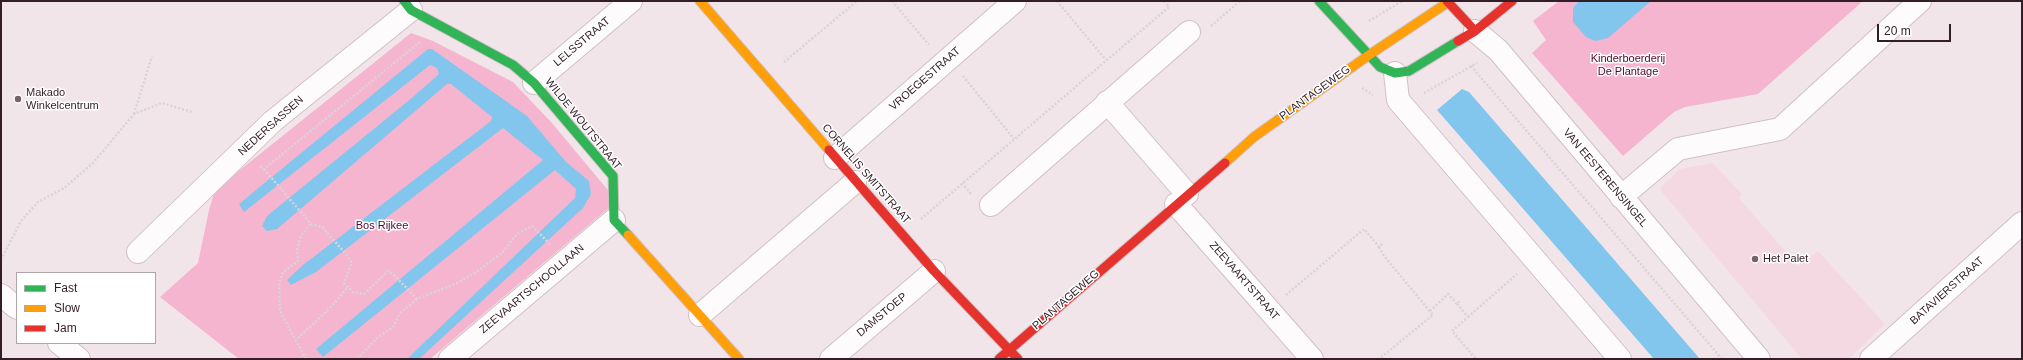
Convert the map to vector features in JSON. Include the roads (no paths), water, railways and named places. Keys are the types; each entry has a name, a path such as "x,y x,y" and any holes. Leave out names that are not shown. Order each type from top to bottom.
{"street":[{"name":"LELSSTRAAT","path":"534,83 631,1"},
{"name":"CORNELIS SMITSTRAAT","path":"700,1 934,271 1018,359"},
{"name":"VROEGESTRAAT","path":"835,158 1015,1"},
{"path":"1319,1 1380,67 1395,73 1409,71 1475,31 1512,1"},
{"name":"PLANTAGEWEG","path":"999,359 1254,137 1448,1"},
{"name":"VAN EESTERENSINGEL","path":"1448,1 1475,31 1498,50 1759,359"},
{"path":"1621,197 1678,149 1780,129 1920,1"},
{"name":"WILDE WOUTSTRAAT","path":"408,5 513,65 534,83 613,176 614,220"},
{"name":"NEDERSASSEN","path":"138,252 284,111 408,5"},
{"path":"991,205 1107,102 1189,32"},
{"path":"1395,73 1398,100 1620,359"},
{"path":"1107,102 1182,199"},
{"path":"700,314 856,182"},
{"name":"ZEEVAARTSTRAAT","path":"1182,199 1269,310 1312,359"},
{"path":"614,220 700,314 738,359"},
{"name":"ZEEVAARTSCHOOLLAAN","path":"450,359 614,220"},
{"name":"BATAVIERSTRAAT","path":"1871,359 2022,223"},
{"name":"DAMSTOEP","path":"831,359 934,271"},
{"path":"1,295 16,307"},
{"path":"60,344 79,359"}],"water":[{"path":"1579,1 1651,1 1608,38 1595,41 1586,37 1573,22 1573,8"},
{"path":"428,49 432,49 527,116 566,162 589,181 591,194 583,208 419,359 407,359 575,198 576,189 555,170 323,357 316,349 543,160 503,128 316,272 291,285 287,280 303,265 491,121 492,117 451,84 447,84 277,229 267,231 262,226 267,216 439,74 437,68 430,65 244,212 239,204"},
{"path":"1462,89 1469,92 1700,359 1654,359 1437,110"}],"place":[{"name":"Makado Winkelcentrum","path":"18,99"},
{"name":"Het Palet","path":"1755,259"}],"park label":[{"name":"Kinderboerderij De Plantage","path":"1628,65"},
{"name":"Bos Rijkee","path":"382,226"}]}
